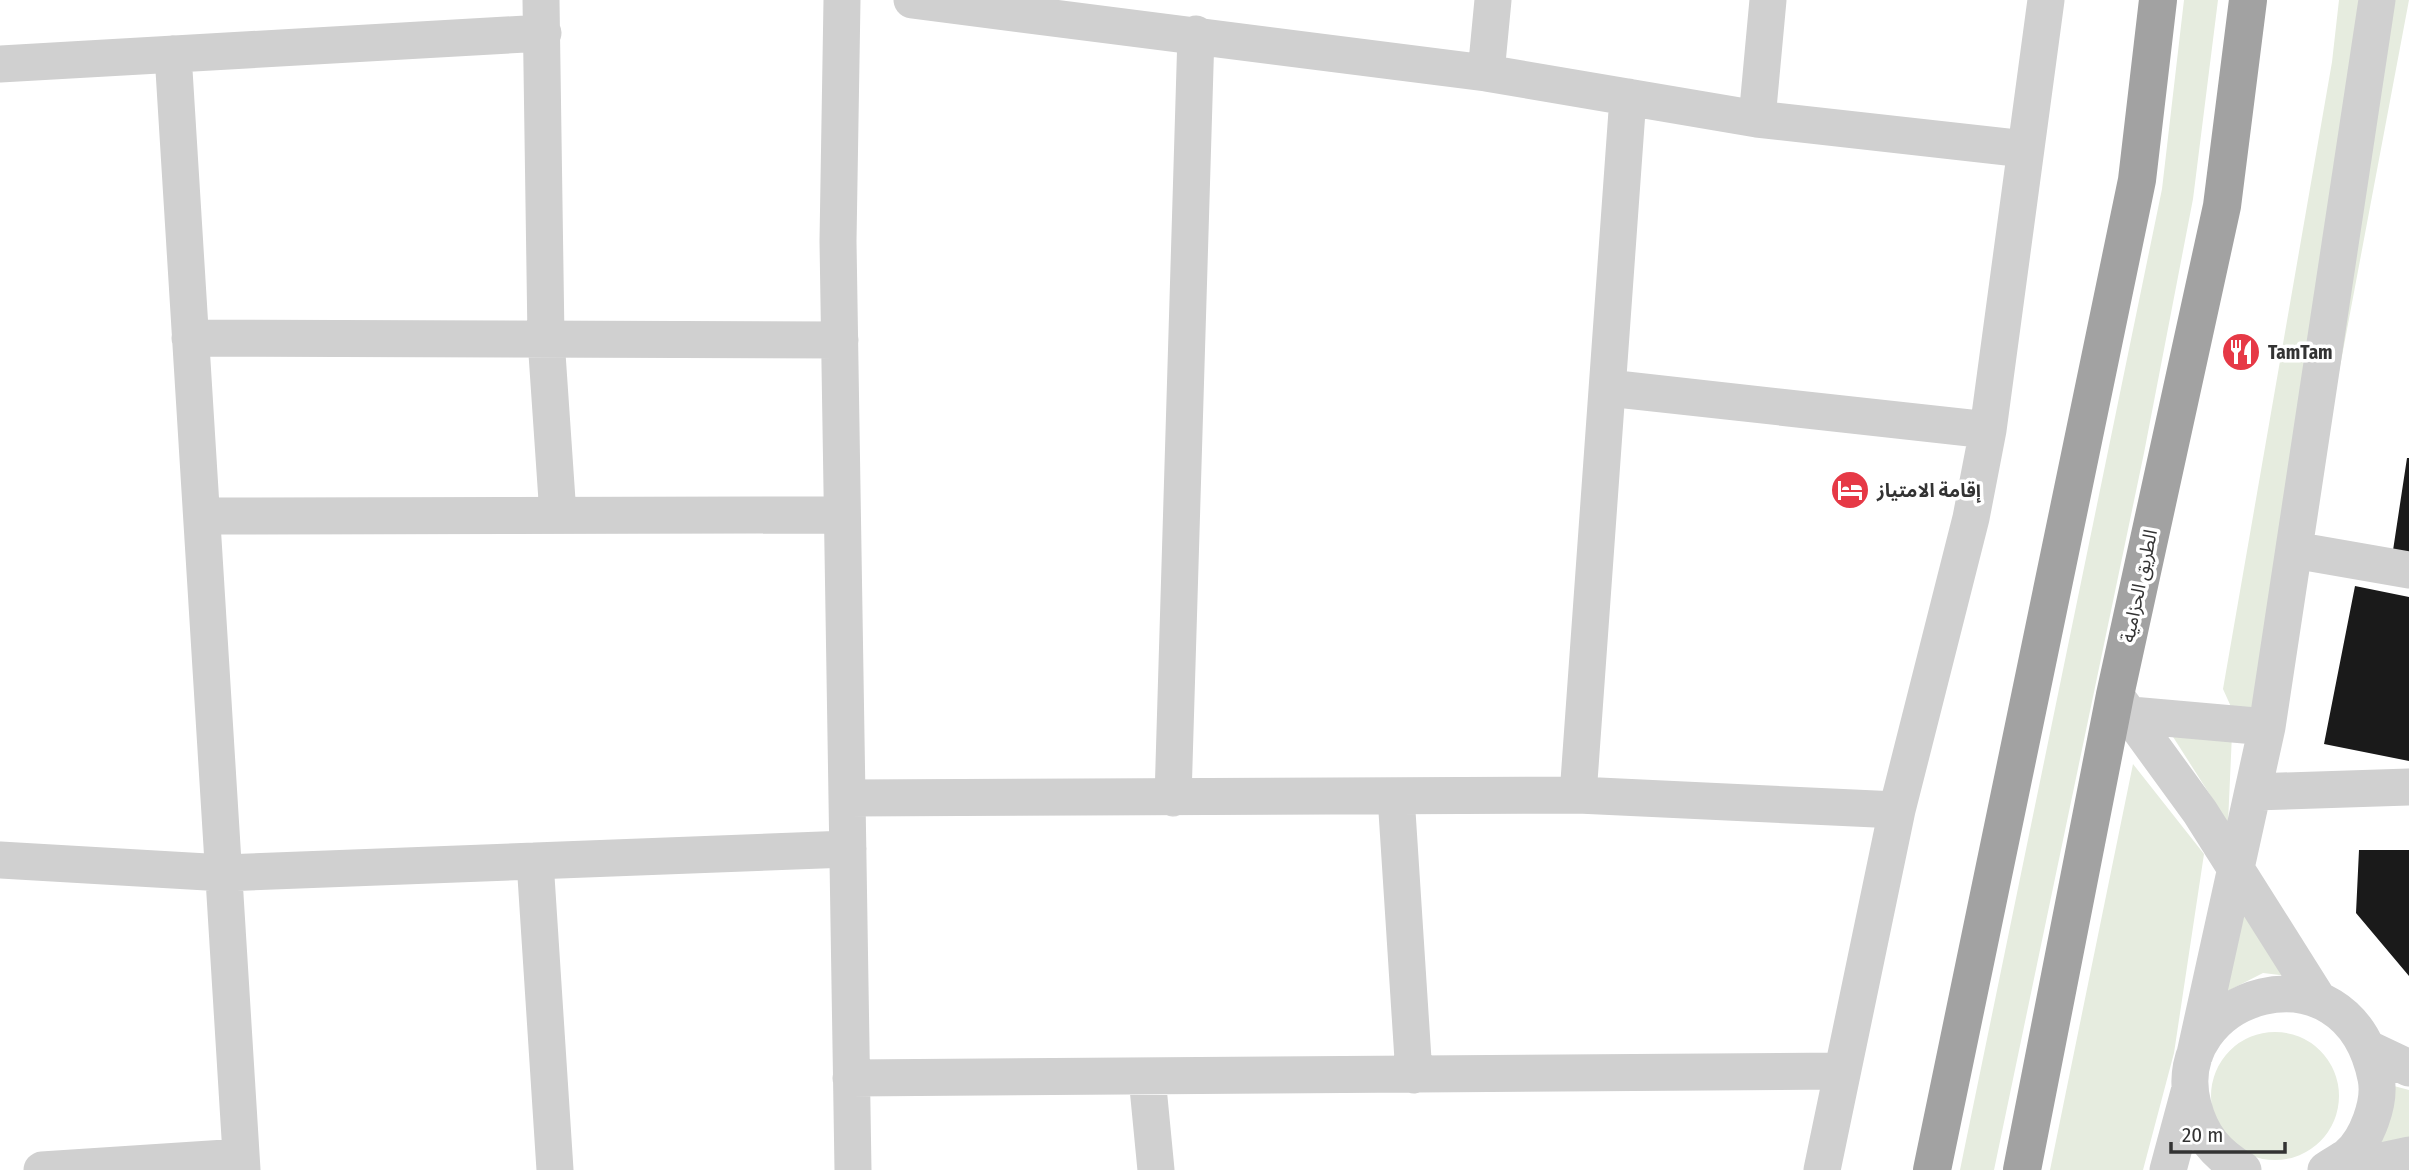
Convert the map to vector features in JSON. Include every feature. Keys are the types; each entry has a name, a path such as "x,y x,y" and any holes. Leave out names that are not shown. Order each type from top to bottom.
{"highway":[{"path":"1932,1170 2137,180 2158,0"},
{"name":"الطريق الحزامية","path":"2022,1170 2123,705 2222,206 2248,0"}],"street":[{"path":"842,0 840,340 853,1170"},
{"path":"912,0 1196,34 1486,73 1757,119 2025,149"},
{"path":"1486,73 1493,0"},
{"path":"1757,119 1768,0"},
{"path":"1822,1170 1897,810 1971,517 1988,430 2046,0"},
{"path":"2168,1170 2189,1091 2267,727 2377,0"},
{"path":"0,64 173,54 542,17 546,339 558,515"},
{"path":"1173,797 1196,34"},
{"path":"43,1170 241,1163 173,54"},
{"path":"1578,795 1628,97"},
{"path":"190,338 840,340"},
{"path":"1608,388 1988,430"},
{"path":"202,516 842,515"},
{"path":"2294,550 2409,570"},
{"path":"2123,705 2267,727"},
{"path":"2123,705 2237,869 2318,999"},
{"path":"2253,792 2409,787"},
{"path":"847,797 1578,795 1897,810"},
{"path":"1396,796 1414,1075"},
{"path":"0,860 224,873 848,849"},
{"path":"536,861 555,1170"},
{"path":"2195,1054 2214,1023 2244,1001 2281,992 2318,999 2350,1020 2371,1050 2378,1087 2370,1123 2350,1154 2326,1170"},
{"path":"2371,1050 2409,1068"},
{"path":"852,1078 1842,1071"},
{"path":"1147,1077 1156,1170"},
{"path":"2189,1091 2199,1128 2221,1157 2243,1170"},
{"path":"2339,1170 2409,1155"}],"shaded area":[{"path":"2184,0 2218,0 2193,199 2144,453 1994,1170 1960,1170 2162,189"},
{"path":"2339,0 2409,0 2271,733 2241,729 2223,689 2332,62"},
{"path":"2168,729 2232,734 2228,823"},
{"path":"2133,764 2204,854 2174,1053 2143,1170 2050,1170"},
{"path":"2247,865 2304,978 2263,973 2220,995"},
{"path":"2275,1032 2299,1037 2320,1051 2334,1072 2339,1096 2334,1120 2320,1141 2299,1155 2275,1160 2251,1155 2230,1141 2216,1120 2211,1096 2216,1072 2230,1051 2251,1037"},
{"path":"2379,1082 2409,1090 2409,1137 2361,1148"}],"building":[{"path":"2409,458 2409,560 2392,557"},
{"path":"2355,586 2409,597 2409,761 2324,744"},
{"path":"2359,850 2409,850 2409,976 2356,913"}],"place":[{"name":"TamTam","path":"2241,352"},
{"name":"إقامة الامتياز","path":"1850,490"}]}
